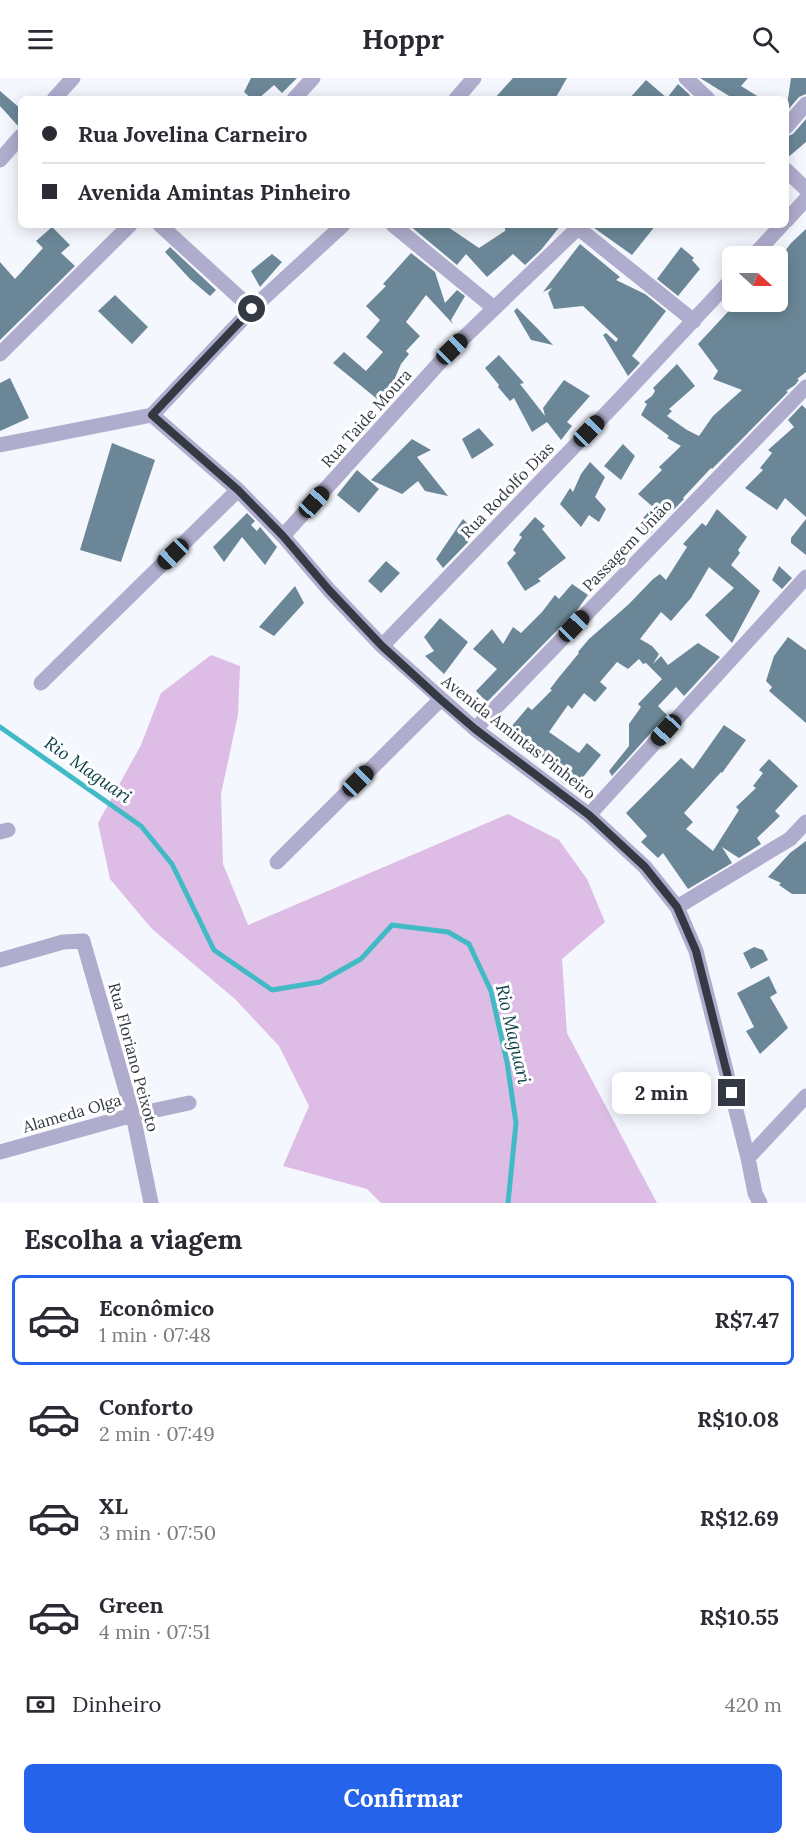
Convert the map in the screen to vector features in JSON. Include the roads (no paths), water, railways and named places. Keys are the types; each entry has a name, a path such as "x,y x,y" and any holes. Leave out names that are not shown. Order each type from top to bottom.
{"street":[{"path":"57,96 73,78"},
{"path":"297,96 313,78"},
{"path":"459,96 474,78"},
{"path":"686,78 700,96"},
{"path":"789,124 806,104"},
{"path":"0,160 18,139"},
{"path":"789,173 806,189"},
{"path":"789,218 806,199"},
{"path":"0,354 127,228"},
{"path":"169,228 252,309"},
{"path":"0,445 152,415 252,309 340,228"},
{"path":"397,228 494,308"},
{"name":"Rua Taide Moura","path":"283,536 452,349 579,228"},
{"path":"581,228 694,321"},
{"path":"762,246 779,228"},
{"name":"Rua Rodolfo Dias","path":"382,646 722,290"},
{"name":"Passagem União","path":"475,729 806,387"},
{"name":"Avenida Amintas Pinheiro","path":"152,415 238,490 283,536 329,590 382,646 475,729 589,815 645,867 677,907 696,951 755,1193 760,1203"},
{"path":"41,683 238,490"},
{"path":"589,815 806,577"},
{"path":"277,862 440,699"},
{"path":"677,907 790,839 806,822"},
{"name":"Rua Floriano Peixoto","path":"0,960 63,942 83,941 132,1115 151,1203"},
{"path":"748,1158 806,1096"},
{"name":"Alameda Olga","path":"0,1152 132,1115 189,1103"}],"waterway":[{"name":"Rio Maguari","path":"0,727 141,826 172,864 214,950 272,990 320,982 361,959 392,925 448,932 469,944 491,991 507,1062 516,1123 508,1203"}]}
